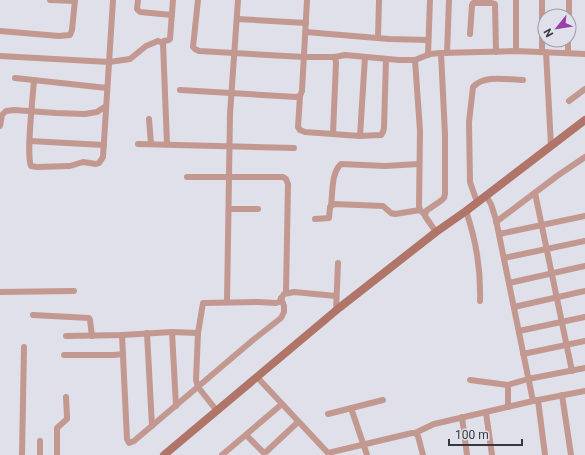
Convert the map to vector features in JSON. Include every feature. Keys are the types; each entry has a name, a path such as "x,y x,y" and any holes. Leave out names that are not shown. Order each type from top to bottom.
{"street":[{"path":"0,31 59,36 70,35 72,30 75,1 50,0"},
{"path":"34,80 30,141 31,166 70,166 83,162 96,164 102,160 113,0"},
{"path":"138,0 137,9 140,12 172,16"},
{"path":"0,56 109,62 130,59 149,44 158,41 163,43 170,39 174,0"},
{"path":"198,0 193,47 195,50 304,58 335,57 345,55 415,60 428,55 444,53 516,51 585,54"},
{"path":"227,302 230,146 238,0"},
{"path":"308,0 298,127 300,130 305,132 360,136 381,135 383,132 386,59"},
{"path":"378,38 380,0"},
{"path":"428,55 430,0"},
{"path":"332,205 383,206 395,214 426,211 444,198 444,53 449,0"},
{"path":"516,0 516,51"},
{"path":"542,0 550,146"},
{"path":"470,34 473,3 495,4 496,52"},
{"path":"237,19 306,24"},
{"path":"306,32 378,38 428,40"},
{"path":"163,43 167,144"},
{"path":"568,48 568,53"},
{"path":"360,136 365,56"},
{"path":"333,134 335,57"},
{"path":"415,60 420,131 419,164 422,212 436,232"},
{"path":"15,78 107,88"},
{"path":"478,202 470,182 469,122 474,87 477,83 485,80 523,80"},
{"path":"569,101 585,89"},
{"path":"180,90 300,96"},
{"path":"0,126 2,115 6,111 85,114 97,112 106,106"},
{"path":"149,119 151,144"},
{"path":"164,455 336,311 436,232 486,196 585,120"},
{"path":"30,141 104,145"},
{"path":"138,144 294,148"},
{"path":"496,222 585,157"},
{"path":"314,219 329,218 335,176 339,166 342,164 385,166 419,164"},
{"path":"187,176 283,177 286,179 288,184 286,293"},
{"path":"535,193 572,370"},
{"path":"486,196 491,204 499,234 528,379 535,400 545,455"},
{"path":"228,209 258,209"},
{"path":"466,211 472,230 480,275 480,301"},
{"path":"499,234 585,216"},
{"path":"504,258 585,241"},
{"path":"336,311 338,263"},
{"path":"509,283 585,266"},
{"path":"0,292 74,291"},
{"path":"514,307 585,291"},
{"path":"217,410 198,387 196,380 198,333 203,303 227,302 276,304 279,302 282,295 294,292 336,296"},
{"path":"122,335 128,443 131,443 281,318 284,312 284,306 281,298"},
{"path":"33,316 89,318 92,336"},
{"path":"519,331 585,317"},
{"path":"66,336 172,332 198,333"},
{"path":"172,332 176,406"},
{"path":"146,333 152,426"},
{"path":"523,354 585,341"},
{"path":"22,455 24,347"},
{"path":"64,355 123,354"},
{"path":"470,380 508,385 528,379 585,368"},
{"path":"257,377 328,453 416,433 434,424 486,413 535,400 585,391"},
{"path":"508,385 508,407"},
{"path":"562,395 571,455"},
{"path":"57,455 58,428 67,419 66,397"},
{"path":"328,414 384,400"},
{"path":"222,455 282,404"},
{"path":"352,408 367,455"},
{"path":"486,413 492,455"},
{"path":"462,418 467,455"},
{"path":"246,435 263,452 266,452 298,422"},
{"path":"416,433 423,455"},
{"path":"40,441 40,455"}]}
